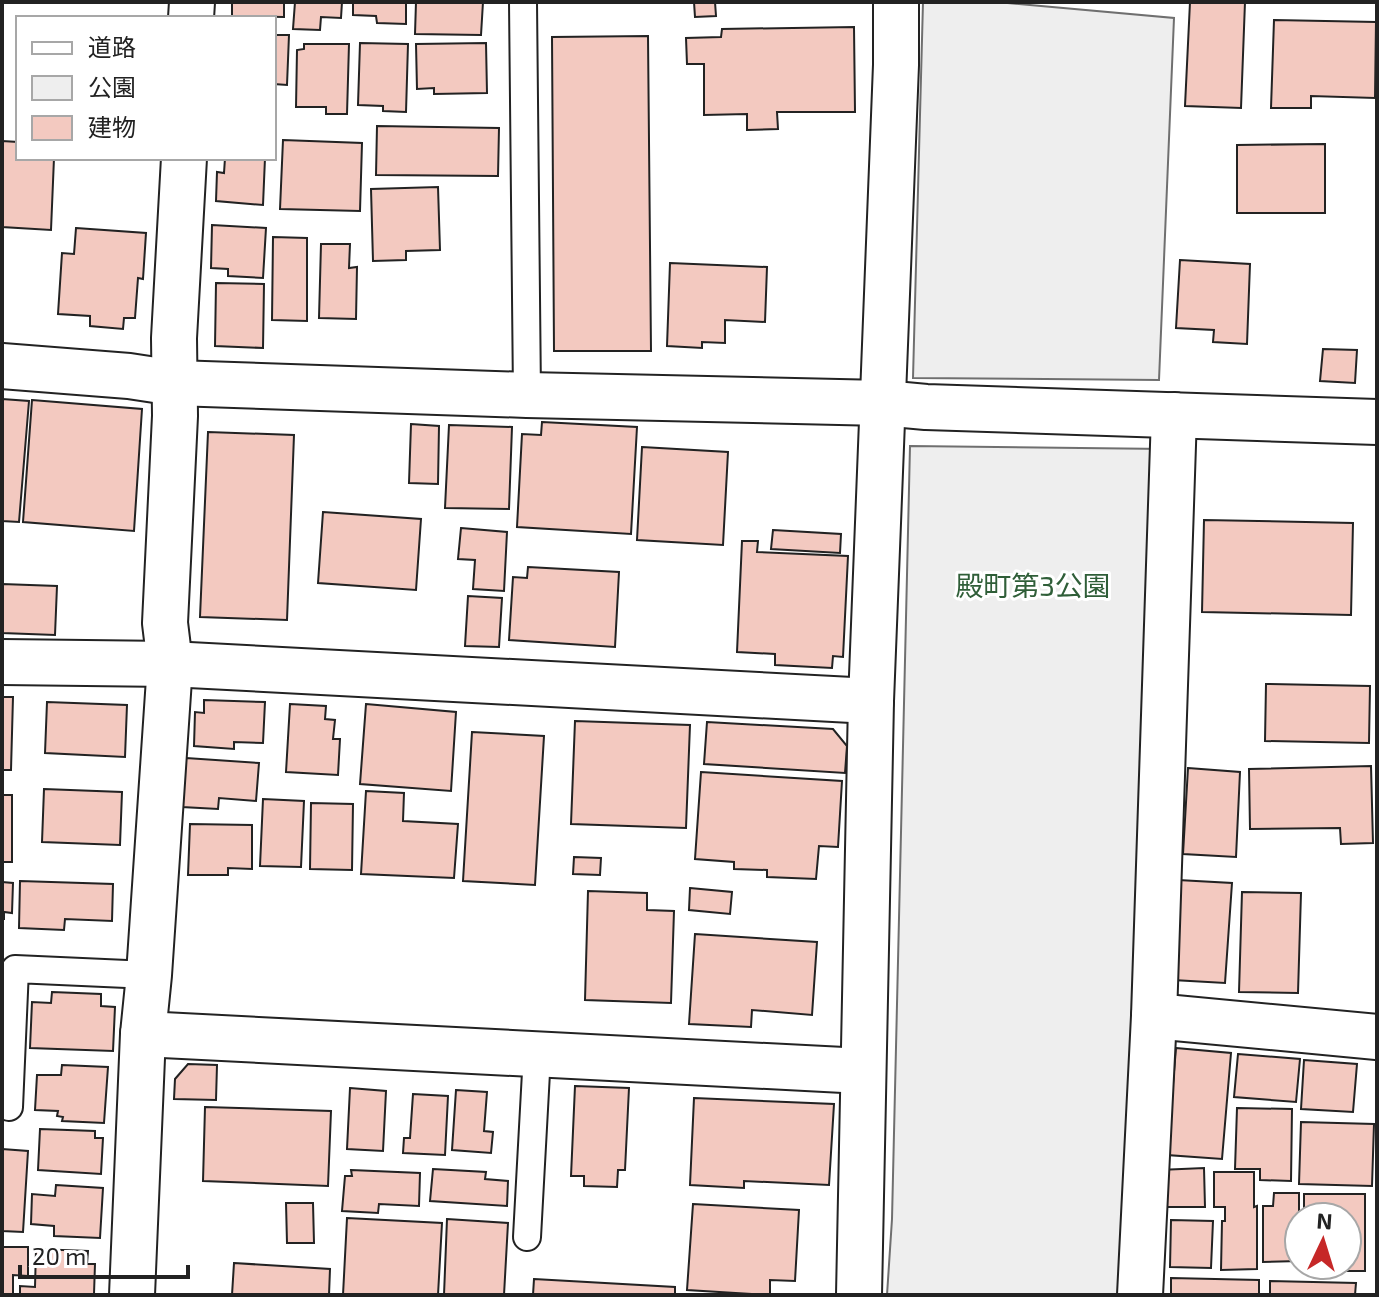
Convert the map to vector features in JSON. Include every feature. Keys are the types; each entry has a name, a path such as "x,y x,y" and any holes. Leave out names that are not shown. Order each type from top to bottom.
{"street":[{"path":"859,1295 871,701 896,81 896,2"},
{"path":"132,1295 143,1034 170,664 165,623 175,383 174,338 184,160"},
{"path":"2,366 129,376 175,383 883,403 1377,422"},
{"path":"1140,1295 1154,1016 1174,415"},
{"path":"2,662 170,664 871,701"},
{"path":"1154,1016 1377,1037"},
{"path":"143,1034 863,1071"}],"lane":[{"path":"523,2 527,395"},
{"path":"9,1107 15,969 149,975"},
{"path":"527,1237 537,1054"}],"green space":[{"path":"923,2 997,2 1174,18 1159,380 913,378"},
{"name":"殿町第3公園","path":"910,446 1166,449 1122,1295 887,1295 892,1219"}],"building":[{"path":"232,2 284,2 284,17 232,16"},
{"path":"295,2 342,2 341,18 321,17 320,30 293,29"},
{"path":"353,2 406,2 406,24 377,23 376,16 353,15"},
{"path":"416,2 483,2 481,35 415,34"},
{"path":"694,2 715,2 716,16 695,17"},
{"path":"1190,2 1245,2 1241,108 1185,106"},
{"path":"1274,20 1376,22 1375,98 1311,96 1311,108 1271,108"},
{"path":"854,27 855,112 777,112 778,129 747,130 747,114 704,115 704,64 687,64 686,38 721,37 722,29"},
{"path":"276,35 289,35 287,85 276,84"},
{"path":"648,36 651,351 554,351 552,37"},
{"path":"360,43 408,44 406,112 383,111 383,106 358,105"},
{"path":"486,43 487,93 434,94 434,88 417,89 416,44"},
{"path":"304,44 349,44 347,114 326,114 326,107 296,107 297,50 304,49"},
{"path":"377,126 499,128 498,176 376,175"},
{"path":"283,140 362,143 360,211 280,209"},
{"path":"2,141 16,142 16,160 54,160 51,230 2,227"},
{"path":"1325,144 1325,213 1237,213 1237,145"},
{"path":"225,160 265,160 263,205 216,201 217,172 224,173"},
{"path":"438,187 440,250 406,251 406,260 373,261 371,189"},
{"path":"212,225 266,228 263,278 228,276 228,269 211,268"},
{"path":"76,228 146,233 143,279 138,278 135,318 124,318 123,329 90,326 90,316 58,314 62,253 74,254"},
{"path":"273,237 307,238 307,321 272,320"},
{"path":"321,244 350,244 349,268 357,267 356,319 319,318"},
{"path":"1180,260 1250,264 1247,344 1213,342 1214,330 1176,328"},
{"path":"670,263 767,267 765,322 725,320 725,343 702,342 702,348 667,346"},
{"path":"216,283 264,284 263,348 215,346"},
{"path":"1323,349 1357,350 1355,383 1320,381"},
{"path":"2,399 29,401 19,522 2,521"},
{"path":"32,400 142,409 134,531 23,522"},
{"path":"542,422 637,427 631,534 517,527 522,434 541,435"},
{"path":"411,424 439,426 438,484 409,483"},
{"path":"449,425 512,427 509,509 445,508"},
{"path":"208,432 294,435 287,620 200,617"},
{"path":"642,447 728,452 723,545 637,540"},
{"path":"323,512 421,519 416,590 318,583"},
{"path":"1204,520 1353,523 1351,615 1202,612"},
{"path":"461,528 507,532 504,591 473,589 475,560 458,559"},
{"path":"773,530 841,534 840,553 771,549"},
{"path":"742,541 758,541 757,552 848,556 843,657 833,656 832,668 775,665 775,654 737,652"},
{"path":"528,567 619,572 615,647 509,640 513,577 527,578"},
{"path":"2,584 57,586 55,635 2,633"},
{"path":"468,596 502,598 499,647 465,646"},
{"path":"1266,684 1370,686 1369,743 1265,741"},
{"path":"2,697 13,697 11,770 2,770"},
{"path":"204,700 265,702 263,743 234,742 234,749 194,746 195,712 204,713"},
{"path":"47,702 127,705 125,757 45,753"},
{"path":"290,704 326,706 325,719 335,720 333,739 340,739 338,775 286,772"},
{"path":"366,704 456,712 451,791 360,784"},
{"path":"575,721 690,725 686,828 571,824"},
{"path":"707,722 833,729 847,746 845,773 704,764"},
{"path":"472,732 544,736 535,885 463,881"},
{"path":"186,758 259,763 256,801 219,798 218,809 182,807"},
{"path":"1371,766 1373,843 1341,844 1340,828 1250,829 1249,769"},
{"path":"1188,768 1240,772 1236,857 1183,854"},
{"path":"701,772 842,781 838,847 819,846 816,879 767,877 767,870 734,869 734,862 695,859"},
{"path":"44,789 122,792 120,845 42,842"},
{"path":"366,791 404,793 403,821 458,824 454,878 361,874"},
{"path":"2,795 12,795 12,862 2,862"},
{"path":"263,799 304,801 301,867 260,866"},
{"path":"311,803 353,804 352,870 310,869"},
{"path":"190,824 252,825 252,869 228,868 228,875 188,875"},
{"path":"574,857 601,858 600,875 573,874"},
{"path":"1178,880 1232,883 1225,983 1173,980"},
{"path":"20,881 113,884 112,921 65,919 64,930 19,928"},
{"path":"2,882 13,883 12,913 4,912 4,919 2,919"},
{"path":"690,888 732,892 730,914 689,910"},
{"path":"588,891 647,893 647,910 674,911 671,1003 585,1000"},
{"path":"1242,892 1301,893 1298,993 1239,992"},
{"path":"695,934 817,942 812,1015 752,1010 751,1027 689,1024"},
{"path":"52,992 101,994 101,1006 115,1007 113,1051 30,1048 32,1002 51,1003"},
{"path":"1176,1048 1231,1053 1222,1159 1167,1155"},
{"path":"1238,1054 1300,1059 1296,1102 1234,1097"},
{"path":"1304,1060 1357,1064 1353,1112 1301,1109"},
{"path":"188,1064 217,1065 216,1100 174,1099 175,1079"},
{"path":"62,1065 108,1067 104,1123 62,1121 63,1117 57,1116 58,1111 35,1110 37,1075 61,1075"},
{"path":"575,1086 629,1088 625,1170 618,1170 617,1187 584,1186 584,1176 571,1176"},
{"path":"350,1088 386,1091 383,1151 347,1149"},
{"path":"456,1090 487,1092 484,1131 493,1132 491,1153 452,1150"},
{"path":"413,1094 448,1096 445,1155 403,1153 404,1138 410,1138"},
{"path":"694,1098 834,1104 829,1185 744,1181 744,1188 690,1185"},
{"path":"205,1107 331,1111 328,1186 203,1181"},
{"path":"1237,1108 1292,1109 1291,1181 1260,1180 1260,1169 1235,1169"},
{"path":"1301,1122 1374,1124 1372,1186 1299,1184"},
{"path":"40,1129 95,1131 95,1138 103,1138 101,1174 38,1170"},
{"path":"2,1149 28,1151 23,1232 2,1231"},
{"path":"1204,1168 1205,1207 1159,1207 1159,1170"},
{"path":"433,1169 486,1172 485,1179 508,1181 507,1206 430,1201"},
{"path":"351,1170 420,1173 419,1206 379,1204 378,1213 342,1211 345,1176 352,1176"},
{"path":"1214,1172 1254,1172 1257,1269 1221,1270 1225,1207 1214,1207"},
{"path":"56,1185 103,1188 100,1238 54,1236 54,1226 31,1224 32,1194 55,1196"},
{"path":"1274,1193 1299,1193 1299,1201 1283,1201 1283,1261 1263,1262 1263,1206 1273,1206"},
{"path":"1304,1194 1365,1194 1365,1271 1363,1201 1304,1201"},
{"path":"286,1203 313,1203 314,1243 287,1243"},
{"path":"693,1204 799,1210 795,1281 770,1280 770,1295 687,1290"},
{"path":"347,1218 442,1223 438,1295 343,1295"},
{"path":"447,1219 508,1223 504,1295 444,1295"},
{"path":"1171,1220 1213,1221 1211,1268 1170,1267"},
{"path":"2,1247 28,1247 28,1276 13,1275 13,1295 2,1295"},
{"path":"36,1249 88,1251 87,1264 95,1264 94,1294 20,1295 20,1286 35,1287"},
{"path":"234,1263 330,1269 329,1295 232,1295"},
{"path":"1171,1278 1259,1280 1259,1295 1171,1295"},
{"path":"534,1279 675,1287 675,1295 533,1295"},
{"path":"1270,1281 1356,1283 1355,1295 1270,1295"}]}
